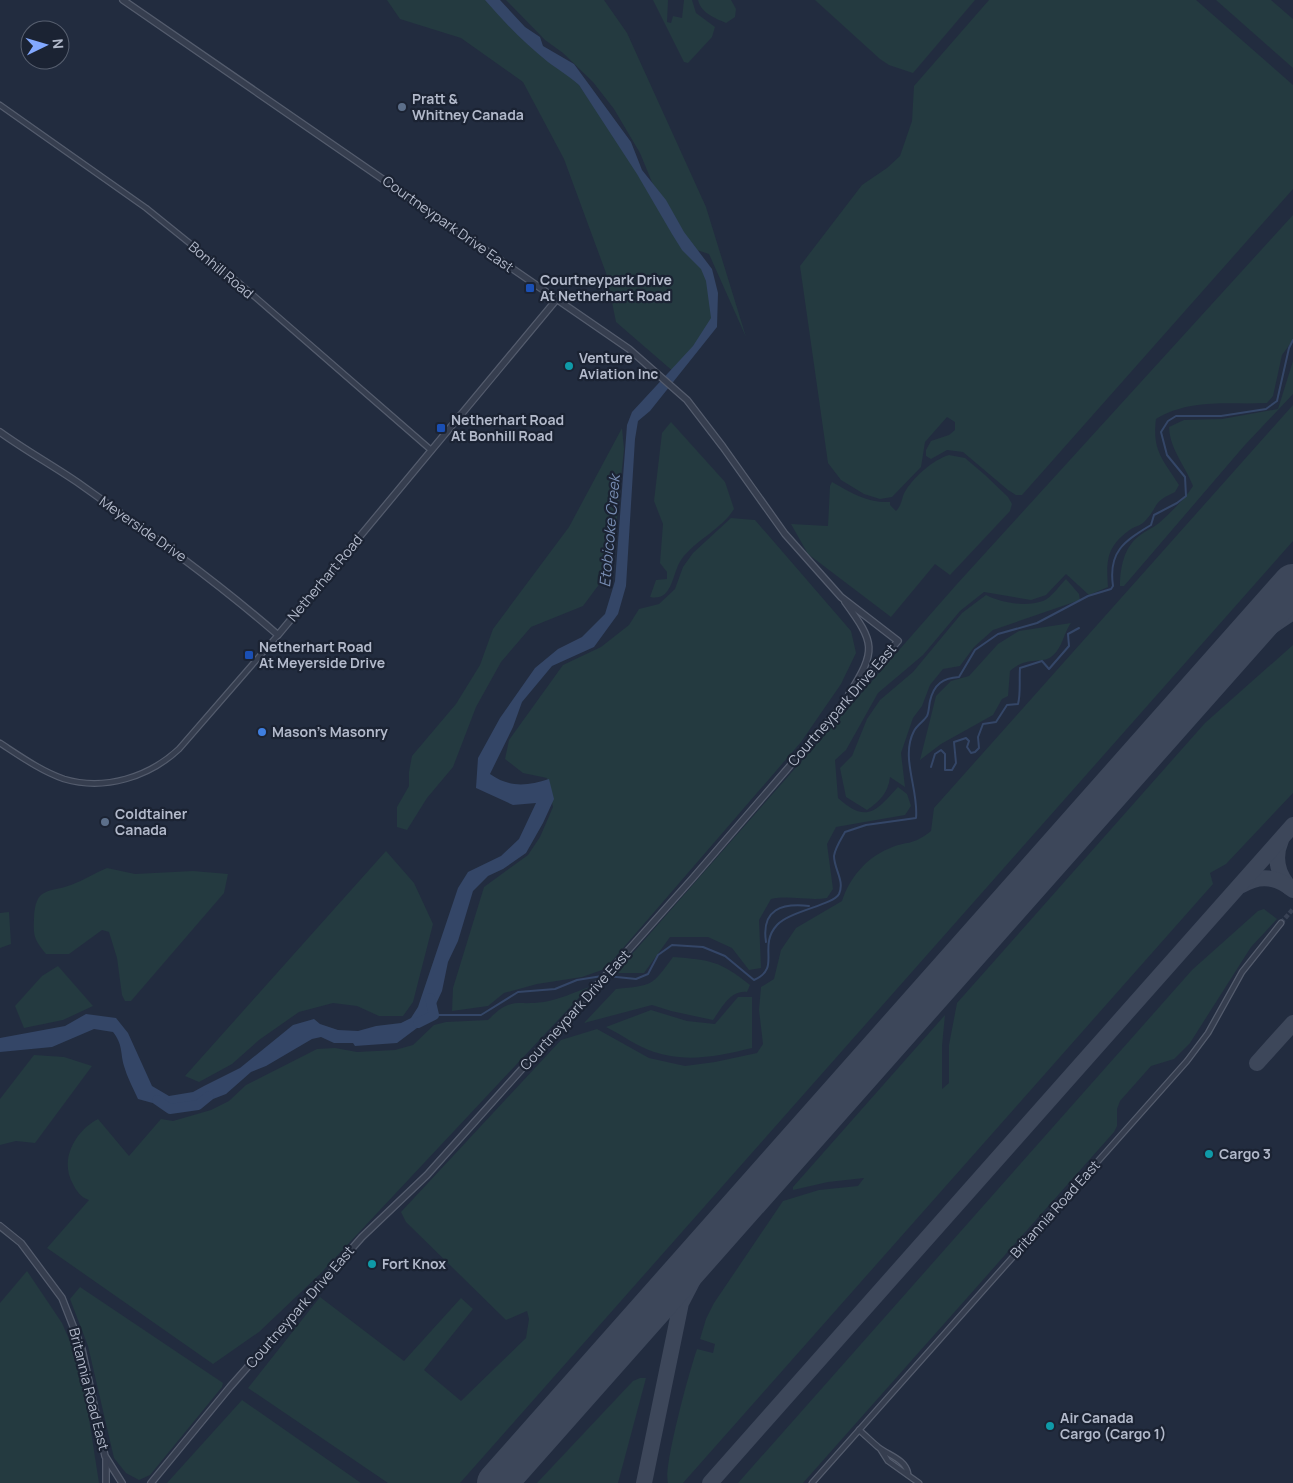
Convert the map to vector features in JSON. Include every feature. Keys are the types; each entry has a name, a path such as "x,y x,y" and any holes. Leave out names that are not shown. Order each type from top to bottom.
{"street":[{"name":"Courtneypark Drive East","path":"123,0 630,349 662,376 698,414 785,534 841,597 898,641 615,964 416,1187 362,1236 233,1384 151,1483"},
{"name":"Bonhill Road","path":"0,105 152,213 239,283 431,450"},
{"name":"Netherhart Road","path":"0,743 49,772 65,779 103,782 118,781 138,776 167,760 179,749 278,635 557,299"},
{"name":"Meyerside Drive","path":"0,432 76,481 174,550 228,591 278,635"},
{"path":"841,597 865,630 869,654 861,674 841,705"},
{"name":"Britannia Road East","path":"812,1483 1187,1061 1208,1033 1242,972 1281,923"},
{"name":"Britannia Road East","path":"0,1226 21,1244 44,1271 64,1304 82,1350 106,1456 122,1483"},
{"path":"859,1430 880,1448 888,1461 902,1472 908,1473 919,1483"},
{"path":"106,1456 106,1483"}],"green space":[{"path":"387,0 490,0 570,72 705,267 715,319 675,373 616,322 606,273 564,159 523,82 461,38 400,19"},
{"path":"506,0 604,0 627,33 706,207 746,337 709,254 691,248 654,187 640,153 614,109 593,82 563,53 545,40"},
{"path":"653,0 668,0 667,22 671,23 673,16 682,18 684,0 692,0 696,13 715,27 712,37 688,63 684,62"},
{"path":"698,0 731,0 736,9 735,17 726,23 717,19 705,12"},
{"path":"815,0 975,0 913,73 889,65 880,59"},
{"path":"989,0 1196,0 1293,85 1293,189 1022,495 1016,495 1008,490 963,452 947,450 931,459 926,456 926,450 931,441 949,435 955,430 955,422 947,417 925,442 921,467 892,497 880,499 864,494 841,480 828,463 800,266 862,185 887,168 900,156 912,121 914,86"},
{"path":"1216,0 1271,0 1293,19 1293,68"},
{"path":"1293,215 1293,340 1282,355 1273,396 1267,403 1196,405 1169,412 1156,419 1157,447 1179,485 1175,492 1159,502 1144,522 1131,529 1117,541 1108,561 1108,587 1089,595 1066,574 1046,595 1031,600 984,592 960,611 923,655 878,693 846,750 835,760 838,798 857,811 871,811 877,808 898,787 907,794 911,806 905,815 836,827 827,844 833,889 827,898 771,899 759,920 761,968 749,970 732,948 708,937 670,937 644,973 618,973 618,970 957,584"},
{"path":"1293,361 1293,394 1244,446 1124,586 1120,586 1122,565 1130,546 1139,536 1157,525 1168,515 1193,486 1172,443 1169,427 1184,420 1222,419 1278,409"},
{"path":"1293,405 1293,541 460,1483 388,1483 248,1388 320,1297 404,1361 461,1298 473,1309 424,1370 461,1401 526,1338 529,1319 527,1311 506,1320 406,1222 401,1212 561,1040 597,1029 649,1058 685,1066 757,1053 763,1044 759,1010 761,987 774,979 781,950 796,928 842,901 849,885 859,870 873,858 894,846 919,839 931,831 934,808"},
{"path":"671,422 725,482 734,509 722,523 693,547 681,560 668,591 658,597 650,597 656,580 667,579 667,572 660,563 663,524 654,501 662,433"},
{"path":"622,428 624,449 612,567 583,606 531,627 501,662 476,707 453,767 427,798 407,830 397,827 397,807 409,786 412,756 456,704 480,665 493,629 569,527"},
{"path":"949,455 965,458 985,475 1008,497 1012,504 1010,511 950,575 935,564 891,617 808,554 791,524 828,526 830,486 832,482 867,499 890,502 890,505 896,511 900,506 904,493 914,479 925,469"},
{"path":"731,518 755,520 851,631 856,653 841,684 801,742 605,969 582,977 537,984 504,993 488,1006 452,1011 453,988 484,887 528,855 540,837 553,807 547,778 523,773 505,759 509,740 563,665 601,647 629,625 639,609 659,604 675,589 683,567 693,553"},
{"path":"1066,579 1079,594 1080,600 993,630 974,647 960,666 943,669 930,685 922,706 913,718 901,753 905,787 890,777 883,796 867,810 846,797 840,768 852,756 867,719 880,700 913,672 962,613 986,595 1014,603 1029,604 1043,601"},
{"path":"1071,623 1058,649 1051,657 1022,663 1010,671 1008,696 1002,699 993,715 941,744 920,760 936,696 951,681 969,676 998,644 1019,631"},
{"path":"1293,645 1293,793 1226,864 1210,873 1213,884 683,1483 668,1483 669,1458 673,1439 697,1349 713,1353 715,1344 700,1339 706,1319 714,1303 783,1201 819,1190 858,1186 864,1178 828,1182 793,1190 793,1187 945,1015 942,1046 942,1089 949,1083 949,1045 957,1003 1205,723"},
{"path":"386,851 414,883 433,924 413,1002 403,1016 379,1016 357,1006 333,1003 299,1012 259,1040 232,1064 199,1082 185,1076"},
{"path":"107,868 135,874 193,871 228,874 224,893 131,1001 125,1001 122,995 117,958 109,932 102,930 69,954 46,954 37,942 34,934 35,908 40,896 76,883"},
{"path":"1264,909 1277,919 1251,947 1190,1043 1174,1059 1151,1066 1120,1101 1117,1109 1117,1126 1114,1132 803,1483 738,1483 1192,970 1258,911"},
{"path":"9,912 11,944 0,948 0,913"},
{"path":"673,957 714,963 731,971 750,985 747,992 741,992 731,997 713,1020 652,1005 584,1023 616,989 637,987 650,983 660,974"},
{"path":"58,966 93,1006 63,1020 24,1028 15,1006 42,976"},
{"path":"589,987 320,1274 259,1332 213,1364 47,1248 89,1200 80,1194 73,1184 69,1175 69,1156 76,1139 82,1131 98,1119 129,1156 161,1119 173,1121 211,1110 229,1101 246,1085 317,1049 335,1048 357,1052 395,1050 413,1045 434,1025 446,1022 488,1020 496,1012 509,1005 550,1001"},
{"path":"738,997 752,997 752,1048 740,1051 691,1058 666,1055 642,1047 606,1027 651,1010 687,1021 715,1024"},
{"path":"34,1055 64,1057 92,1066 35,1143 16,1141 0,1145 0,1099"},
{"path":"27,1271 62,1323 81,1367 99,1483 0,1483 0,1303"},
{"path":"80,1287 223,1383 222,1387 150,1475 139,1480 126,1473 114,1458 88,1346 70,1299"},
{"path":"646,1378 618,1483 537,1483 633,1381"},
{"path":"242,1400 361,1483 167,1483"}],"water":[{"name":"Etobicoke Creek","path":"485,0 500,0 525,27 540,37 543,46 574,64 631,142 642,170 666,200 684,232 712,269 718,293 717,327 650,411 638,421 635,439 626,586 618,614 594,647 552,666 522,702 513,727 490,774 497,779 512,784 526,784 549,779 554,799 543,823 526,853 503,869 488,876 473,891 458,941 448,962 442,991 429,1019 397,1043 355,1046 353,1043 334,1043 321,1037 312,1039 266,1066 251,1072 226,1094 182,1111 138,1099 125,1070 120,1045 113,1032 94,1029 52,1047 0,1052 0,1038 65,1026 86,1014 116,1018 128,1033 152,1086 169,1096 193,1092 240,1068 293,1025 314,1019 320,1024 338,1030 358,1031 376,1026 401,1023 411,1018 418,1007 458,888 468,872 501,856 519,839 536,803 513,805 476,788 478,758 500,718 535,668 558,649 582,637 605,614 615,581 627,425 632,412 693,346 711,318 706,281 701,269 682,250 637,174 579,85 531,48"}],"waterway":[{"path":"607,976 636,979 648,974 658,955 672,945 703,947 725,956 754,980 762,975 767,969 771,933 777,925 791,916 829,902 839,894 841,884 834,856 845,832 866,825 916,818 915,796 909,763 910,741 915,729 927,716 930,701 937,686 948,679 959,677 975,650 998,634 1037,623 1088,596 1111,589 1113,586 1113,564 1120,549 1133,536 1151,525 1154,515 1186,496 1185,477 1167,455 1161,432 1168,421 1176,416 1221,416 1266,409 1277,401 1289,348 1293,340"},
{"path":"931,767 935,754 941,750 945,754 945,770 952,770 956,763 954,742 966,738 969,741 967,747 971,753 975,752 979,748 978,737 983,724 996,722 1007,705 1018,704 1020,668 1042,661 1049,669 1069,646 1068,634 1079,628"},
{"path":"766,942 765,931 770,915 782,907 809,906"},
{"path":"434,1015 481,1015 518,992 555,989 577,980 602,976"},
{"name":"Etobicoke Creek","path":"418,1023 434,1015 430,998"},
{"name":"Etobicoke Creek","path":"157,1100 170,1109 198,1105 209,1096"}],"taxiway":[{"path":"1207,682 1248,644 1293,612"},
{"path":"710,1483 1293,825"},
{"path":"1281,840 1277,858 1279,870 1289,887"},
{"path":"1242,885 1262,878 1281,882 1293,890"},
{"path":"1257,1063 1293,1023"},
{"path":"644,1483 681,1303 706,1255 731,1219"}],"runway":[{"path":"497,1483 1293,584"}],"tunnel":[{"path":"1281,923 1293,909"}],"place":[{"name":"Pratt & Whitney Canada","path":"402,107"},
{"name":"Courtneypark Drive At Netherhart Road","path":"530,288"},
{"name":"Venture Aviation Inc","path":"569,366"},
{"name":"Netherhart Road At Bonhill Road","path":"441,428"},
{"name":"Netherhart Road At Meyerside Drive","path":"249,655"},
{"name":"Mason's Masonry","path":"262,732"},
{"name":"Coldtainer Canada","path":"105,822"},
{"name":"Cargo 3","path":"1209,1154"},
{"name":"Fort Knox","path":"372,1264"},
{"name":"Air Canada Cargo (Cargo 1)","path":"1050,1426"}]}
